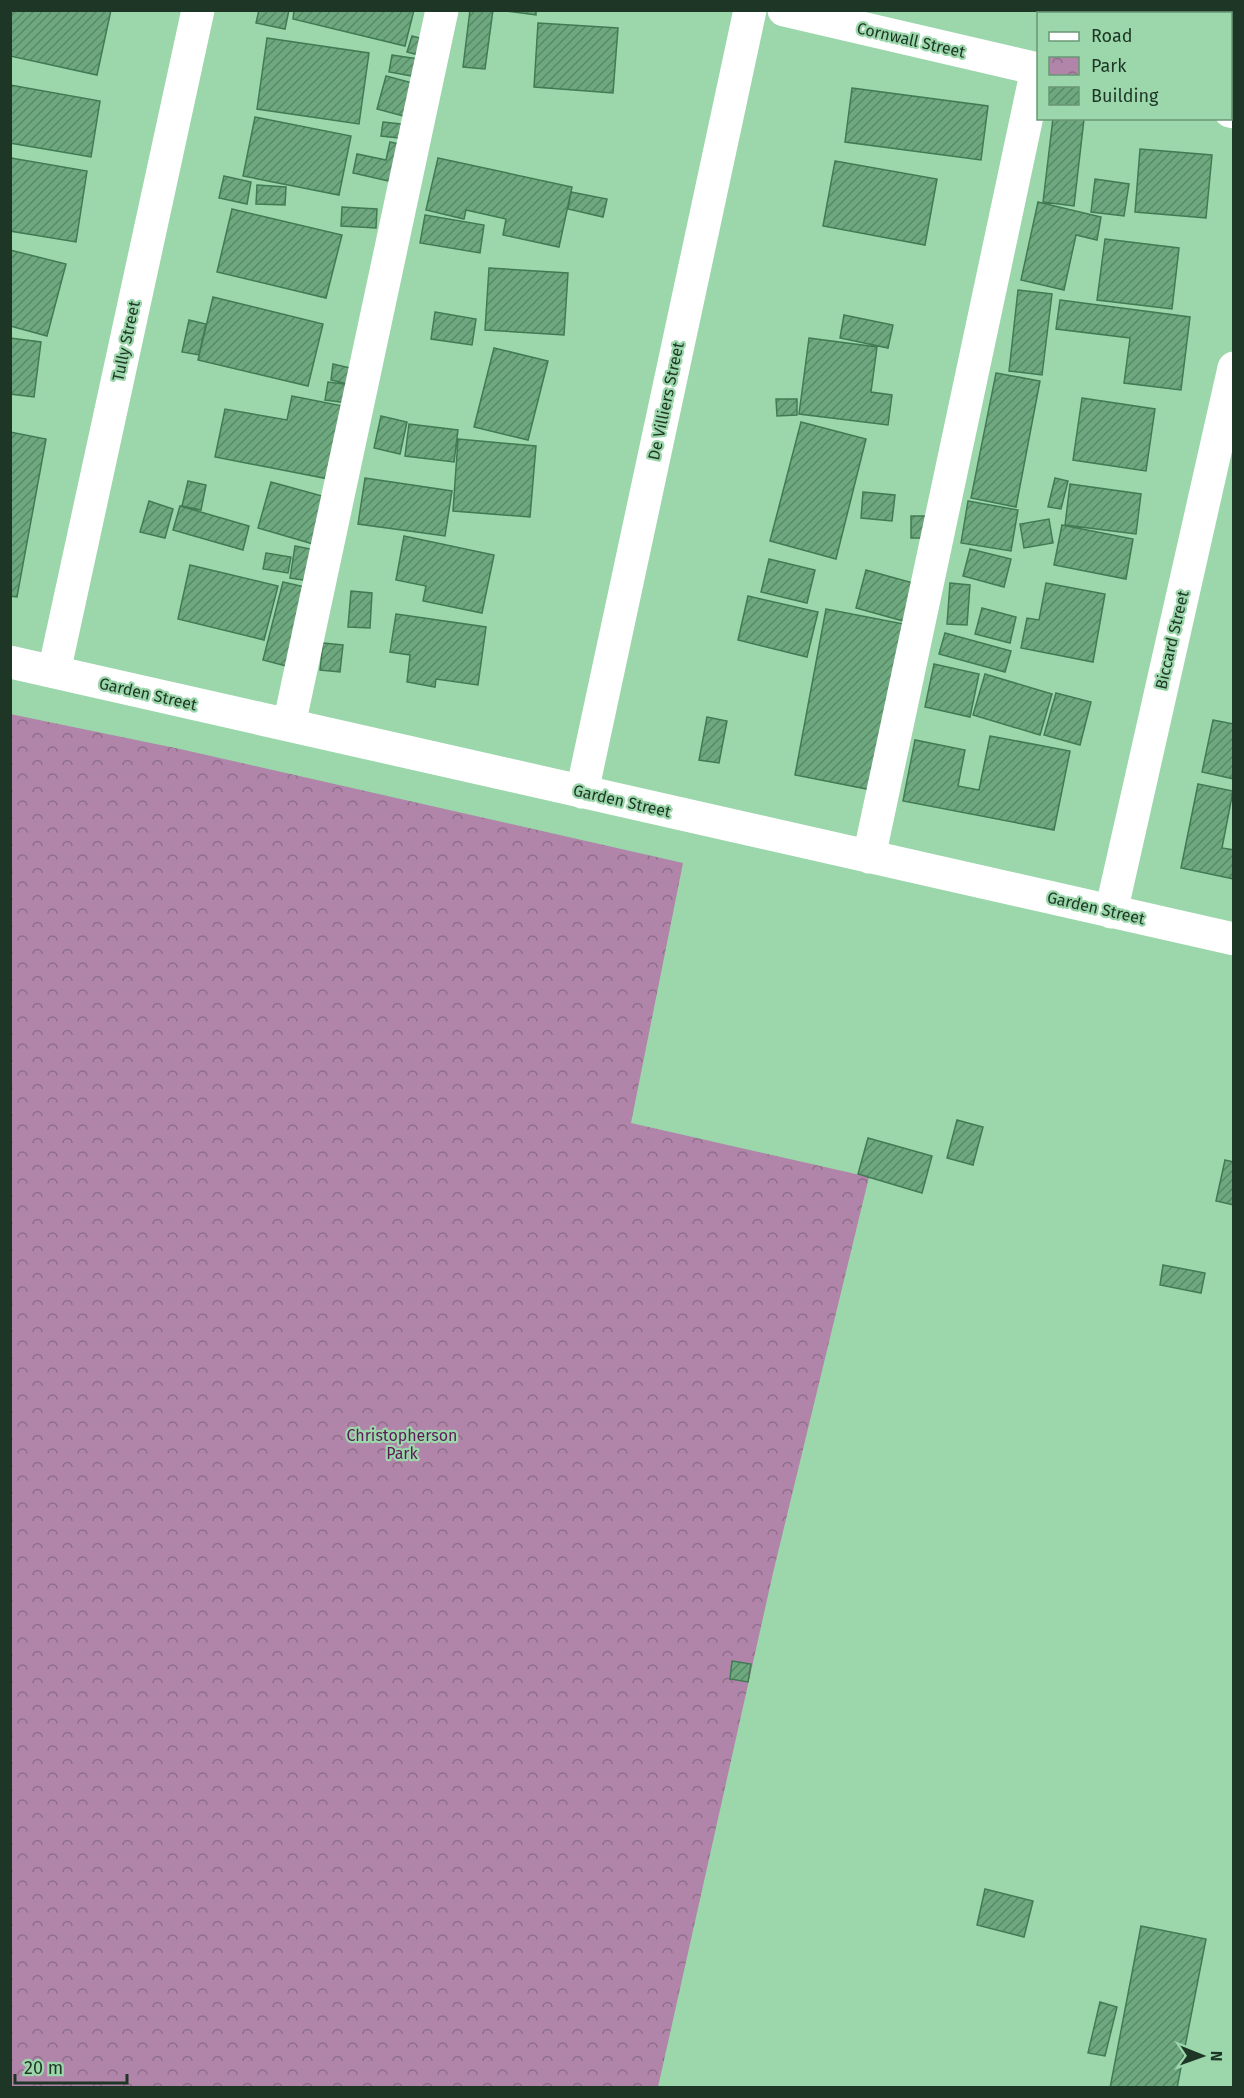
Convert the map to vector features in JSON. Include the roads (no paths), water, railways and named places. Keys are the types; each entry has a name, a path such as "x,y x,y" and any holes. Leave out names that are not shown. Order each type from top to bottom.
{"street":[{"name":"Tully Street","path":"54,672 198,10"},
{"path":"289,725 442,10"},
{"name":"De Villiers Street","path":"582,792 750,10"},
{"name":"Cornwall Street","path":"784,10 1037,69"},
{"path":"869,857 1037,74"},
{"name":"Biccard Street","path":"1111,912 1233,368"},
{"name":"Garden Street","path":"10,662 1233,939"}],"park label":[{"name":"Christopherson Park","path":"402,1444"}]}
